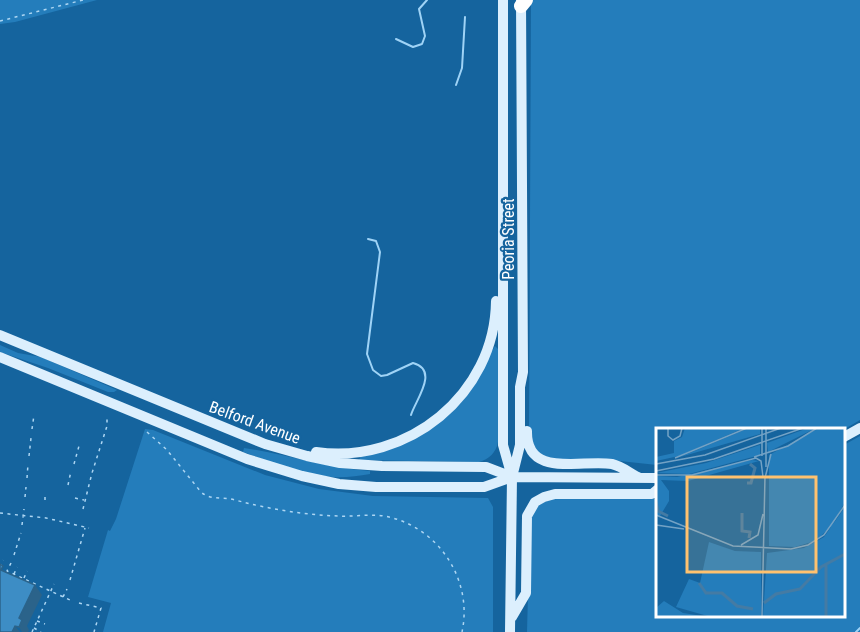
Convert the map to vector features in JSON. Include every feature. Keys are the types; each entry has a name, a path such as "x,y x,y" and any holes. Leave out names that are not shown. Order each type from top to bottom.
{"main road":[{"name":"Peoria Street","path":"503,0 503,445 512,477"},
{"name":"Peoria Street","path":"510,632 512,477 520,444 520,387 523,372 523,2"},
{"path":"298,454 312,451 356,453 383,447 420,431 456,403 480,369 492,340 496,318 497,257 504,242"},
{"name":"Belford Avenue","path":"0,336 265,444 298,454 368,466 486,467 512,477"},
{"name":"Belford Avenue","path":"0,357 248,459 302,476 348,485 388,488 484,487 512,477 656,478"},
{"path":"523,372 527,388 527,442 536,456 555,464 614,464 639,478"},
{"path":"845,436 860,428"},
{"path":"511,620 526,593 527,519 529,509 535,502 555,494 652,494 656,490"}],"path":[{"path":"0,21 83,0"},
{"path":"32,429 34,415"},
{"path":"83,509 107,426 107,416"},
{"path":"147,432 167,450 202,494 207,497 304,513 385,516 400,520 419,530 440,548 459,578 464,601 462,632"},
{"path":"29,456 32,438"},
{"path":"74,464 79,446"},
{"path":"27,478 28,464"},
{"path":"68,485 71,471"},
{"path":"25,497 26,487"},
{"path":"75,498 85,501"},
{"path":"22,525 24,509"},
{"path":"0,513 23,515 89,528"},
{"path":"80,526 81,520"},
{"path":"70,580 85,527"},
{"path":"14,555 21,533"},
{"path":"3,560 0,567 70,600"},
{"path":"8,571 11,563"},
{"path":"14,574 17,567"},
{"path":"24,578 27,571"},
{"path":"32,632 54,584"},
{"path":"63,597 67,589"},
{"path":"79,603 101,608 94,632"},
{"path":"37,621 45,624"},
{"path":"34,628 41,632"}],"shaded area":[{"path":"0,0 97,0 0,24"},
{"path":"531,0 860,0 860,420 845,429 656,428 656,465 601,459 555,459 541,456 529,438"},
{"path":"0,345 18,353 41,357 117,390 108,392 0,352"},
{"path":"495,346 498,349 498,442 496,449 489,457 479,462 359,460 361,456 392,447 422,434 448,416 470,391"},
{"path":"145,429 153,430 265,475 319,489 373,496 488,498 493,507 493,632 103,632 111,603 88,597 108,530 110,531 116,519"},
{"path":"860,436 860,632 527,632 530,519 535,507 551,499 656,499 656,617 845,617 845,444"},
{"path":"244,448 338,467 370,471 370,474 337,477 309,474 243,452"}],"building":[{"path":"0,564 3,566 1,570 35,585 19,618 22,620 19,627 15,626 12,632 0,632"}],"waterway":[{"path":"396,39 413,47 422,44 425,36 419,9 427,0"},
{"path":"456,85 462,68 465,17"},
{"path":"368,239 376,241 380,252 367,354 373,370 381,376 413,363 425,372 424,386 411,415"},
{"path":"856,632 860,628"}]}
